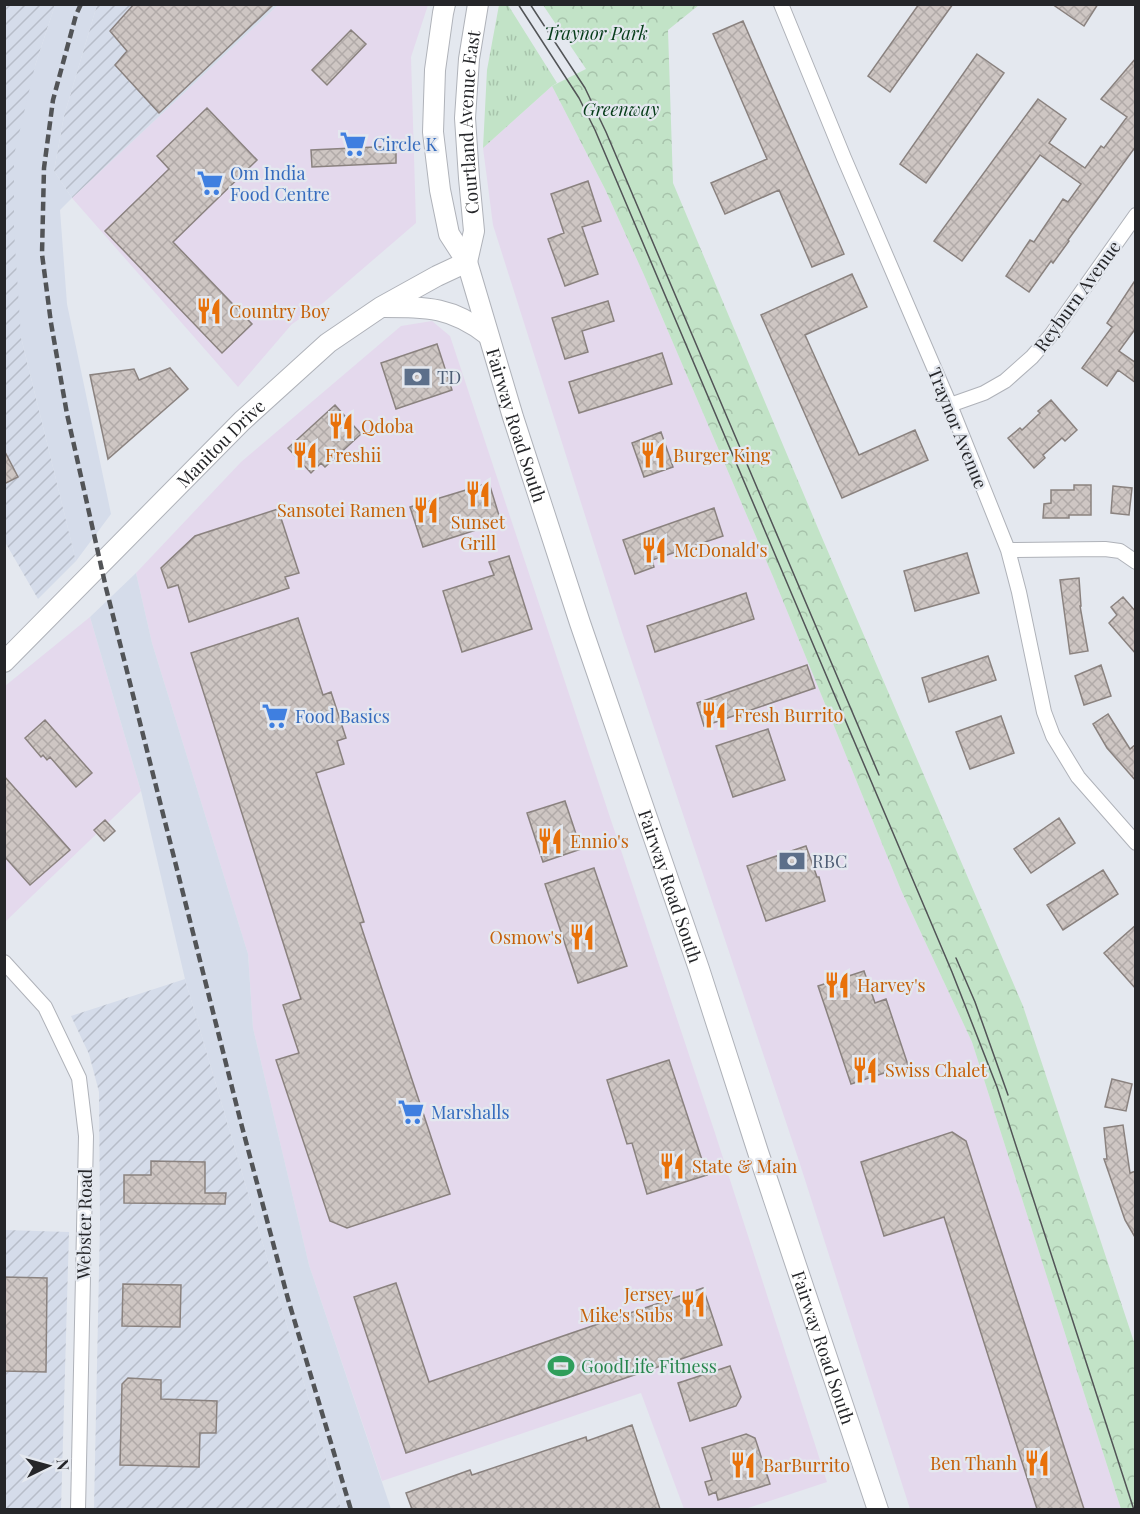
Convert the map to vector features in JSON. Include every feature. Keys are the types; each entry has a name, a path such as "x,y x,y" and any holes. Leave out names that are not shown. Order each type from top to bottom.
{"main road":[{"name":"Courtland Avenue East","path":"446,4 442,13 435,70 433,132 440,190 449,234 466,262"},
{"name":"Courtland Avenue East","path":"466,262 474,231 465,118 469,59 478,4"},
{"name":"Manitou Drive","path":"4,662 282,384 328,343 381,307 466,262"},
{"name":"Fairway Road South","path":"466,262 580,623 699,969 878,1509"},
{"path":"381,307 436,309 461,317 488,335"}],"street":[{"name":"Traynor Avenue","path":"782,4 840,148 950,405 1008,550 1020,592 1044,712 1053,736 1078,777 1136,843"},
{"name":"Reyburn Avenue","path":"950,405 984,393 1005,381 1032,357 1051,335 1136,215"},
{"path":"1008,550 1105,549 1120,551 1136,562"},
{"name":"Webster Road","path":"4,962 45,1007 79,1078 86,1136 78,1509"}],"shaded area":[{"path":"4,5 55,5 35,66 21,337 76,561 38,599 5,542"},
{"path":"55,5 97,5 64,116 54,171 72,198 60,210 67,304 111,514 76,561 21,337 14,231 14,155 35,66"},
{"path":"97,5 278,5 72,198 54,171 64,116"},
{"path":"278,5 428,5 411,57 416,223 323,303 292,324 238,387 72,198"},
{"path":"552,86 605,189 644,275 774,579 901,890 972,1042 1121,1509 910,1509 799,1161 622,632 493,225 483,148"},
{"path":"432,321 450,336 715,1133 827,1482 745,1509 684,1509 641,1393 382,1481 309,1265 253,1028 248,954 152,643 136,573 241,462 401,326"},
{"path":"136,573 152,643 248,954 253,1028 309,1265 391,1509 341,1509 185,979 141,791 90,617"},
{"path":"90,617 141,791 5,922 5,686"},
{"path":"185,979 341,1509 94,1509 100,1222 99,1092 89,1054 71,1016"},
{"path":"5,1230 69,1232 61,1509 5,1510"}],"green space":[{"path":"499,5 508,5 557,83 483,148 487,70"},
{"name":"Greenway","path":"543,5 699,5 668,30 673,183 1023,1006 1135,1345 1135,1509 1121,1509 972,1042 901,890 774,579 644,275 605,189 552,86 586,69"}],"building":[{"path":"134,4 274,4 159,113 115,65 127,51 110,31"},
{"path":"919,4 953,4 890,92 868,76"},
{"path":"1052,4 1098,4 1084,26"},
{"path":"743,21 844,254 812,267 779,190 725,214 711,183 767,159 713,34"},
{"path":"351,30 366,44 327,85 312,70"},
{"path":"977,54 1004,73 926,183 900,164"},
{"path":"1136,58 1136,146 1053,263 1051,261 1029,292 1006,276 1030,240 1034,242 1063,199 1068,202 1081,184 1040,155 962,261 934,241 1038,99 1066,119 1049,143 1085,168 1101,146 1104,148 1127,117 1101,99"},
{"path":"207,108 257,160 173,242 252,324 222,353 105,231 169,169 157,156"},
{"path":"396,146 396,163 312,167 311,150"},
{"path":"588,181 601,221 582,227 598,274 565,286 548,239 564,233 551,194"},
{"path":"852,274 867,307 805,335 859,455 915,430 928,460 842,498 761,315"},
{"path":"1136,279 1136,328 1119,351 1136,363 1136,383 1118,370 1107,386 1082,368 1112,327 1107,323"},
{"path":"608,301 614,321 582,331 588,352 565,359 552,318"},
{"name":"TD","path":"437,344 452,390 396,409 381,363"},
{"path":"662,353 672,384 579,413 569,382"},
{"path":"170,368 188,389 108,459 90,375 134,369 139,380"},
{"path":"1051,400 1077,430 1065,441 1062,438 1043,455 1045,458 1034,468 1008,438 1020,428 1022,430"},
{"path":"335,405 361,434 325,467 321,463 311,473 288,448"},
{"name":"Burger King","path":"661,432 673,467 644,477 632,443"},
{"path":"4,450 18,477 4,484"},
{"path":"489,483 501,522 423,547 410,507"},
{"path":"1074,485 1091,485 1091,515 1043,518 1044,504 1051,503 1051,490 1074,490"},
{"path":"1113,486 1132,488 1129,515 1111,513"},
{"name":"McDonald's","path":"714,508 723,536 652,560 654,567 635,574 623,540"},
{"path":"278,509 299,573 285,577 289,588 189,622 178,585 168,588 161,568 195,536"},
{"path":"967,553 979,593 915,611 904,571"},
{"path":"509,556 532,629 462,652 443,591 494,575 489,562"},
{"path":"1079,578 1080,606 1088,651 1070,654 1060,580"},
{"path":"746,593 754,619 655,652 647,626"},
{"path":"1123,597 1136,612 1136,654 1109,623 1117,615 1111,607"},
{"path":"298,618 323,695 331,692 346,738 337,741 344,764 316,773 364,922 360,923 450,1194 347,1228 330,1221 276,1060 299,1053 283,1005 301,999 191,653"},
{"path":"988,656 996,680 929,702 922,678"},
{"path":"807,665 815,688 704,726 697,703"},
{"path":"1101,665 1111,696 1084,705 1075,676"},
{"path":"1108,714 1130,749 1136,744 1136,781 1107,748 1093,724"},
{"path":"1001,716 1014,753 970,769 956,732"},
{"path":"45,720 92,773 76,787 50,757 47,760 43,755 41,757 25,738"},
{"path":"768,729 785,780 733,797 716,746"},
{"path":"4,776 70,850 30,885 4,856"},
{"path":"565,801 581,849 543,862 527,813"},
{"path":"1059,818 1075,843 1031,873 1014,849"},
{"path":"105,820 115,831 104,841 94,830"},
{"path":"806,846 817,877 819,877 825,901 766,921 747,866"},
{"path":"594,868 627,966 578,983 545,884"},
{"path":"1103,870 1118,894 1063,930 1047,905"},
{"path":"1136,925 1136,989 1104,953"},
{"path":"864,971 875,1003 886,999 908,1065 851,1084 818,986"},
{"path":"669,1060 707,1175 647,1194 632,1143 627,1144 607,1080"},
{"path":"1112,1079 1132,1084 1126,1111 1105,1107"},
{"path":"1123,1125 1130,1173 1136,1171 1136,1239 1125,1220 1104,1159 1107,1159 1104,1128"},
{"path":"952,1132 966,1141 1084,1509 1037,1509 944,1217 884,1236 861,1162"},
{"path":"151,1161 205,1162 205,1193 226,1193 225,1204 124,1203 124,1175 151,1175"},
{"path":"4,1277 47,1278 46,1372 4,1371"},
{"path":"396,1283 429,1382 703,1288 722,1345 406,1453 354,1297"},
{"path":"123,1284 181,1285 180,1327 122,1326"},
{"path":"730,1366 741,1397 736,1406 690,1421 678,1383"},
{"path":"128,1378 161,1380 161,1399 217,1401 216,1433 200,1433 199,1467 120,1465 122,1384"},
{"path":"632,1425 660,1509 412,1509 406,1493 470,1470 472,1475 586,1437 587,1441"},
{"path":"746,1434 755,1438 770,1484 718,1500 716,1492 709,1495 705,1482 712,1480 702,1448"}],"tram line":[{"path":"518,4 579,98 595,130 952,972 997,1087 1134,1510"},
{"path":"530,4 585,88 606,132 879,775"},
{"path":"956,958 975,1002 1008,1095"}],"railway":[{"path":"81,4 53,100 44,168 42,254 67,414 106,588 241,1123 288,1299 351,1510"}],"place":[{"name":"Circle K","path":"353,144"},
{"name":"Om India Food Centre","path":"210,183"},
{"name":"Country Boy","path":"209,311"},
{"name":"TD","path":"417,377"},
{"name":"Qdoba","path":"341,426"},
{"name":"Freshii","path":"305,455"},
{"name":"Burger King","path":"653,455"},
{"name":"Sunset Grill","path":"478,494"},
{"name":"Sansotei Ramen","path":"426,510"},
{"name":"McDonald's","path":"654,550"},
{"name":"Fresh Burrito","path":"714,715"},
{"name":"Food Basics","path":"275,716"},
{"name":"Ennio's","path":"550,841"},
{"name":"RBC","path":"792,861"},
{"name":"Osmow's","path":"582,937"},
{"name":"Harvey's","path":"837,985"},
{"name":"Swiss Chalet","path":"865,1070"},
{"name":"Marshalls","path":"411,1112"},
{"name":"State & Main","path":"672,1166"},
{"name":"Jersey Mike's Subs","path":"693,1304"},
{"name":"GoodLife Fitness","path":"561,1366"},
{"name":"Ben Thanh","path":"1037,1463"},
{"name":"BarBurrito","path":"743,1465"}],"park label":[{"name":"Traynor Park","path":"596,33"}]}
